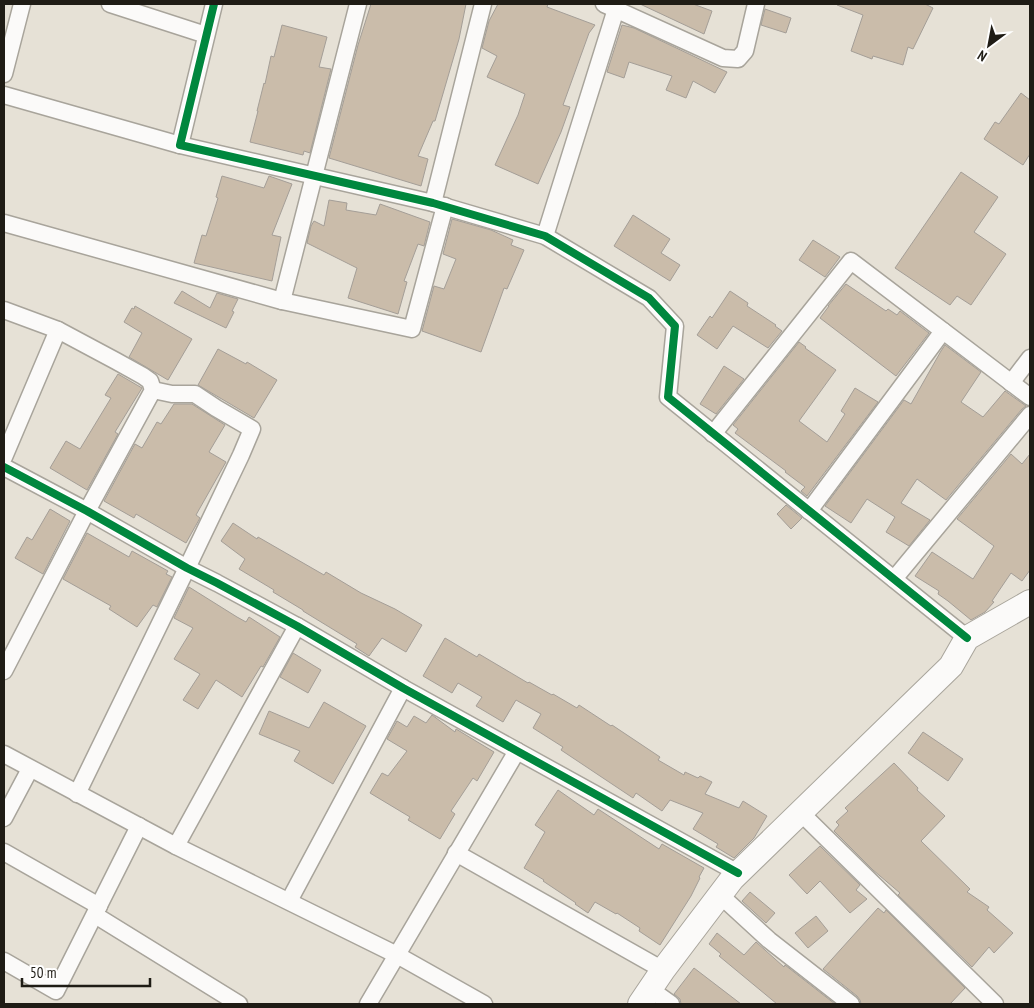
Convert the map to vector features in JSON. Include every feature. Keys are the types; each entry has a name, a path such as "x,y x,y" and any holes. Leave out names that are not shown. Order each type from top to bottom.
{"street":[{"path":"4,74 22,4"},
{"path":"110,4 206,36"},
{"path":"180,145 214,4"},
{"path":"282,301 358,4"},
{"path":"4,223 282,301 412,329 483,4"},
{"path":"546,236 610,6 723,58 738,59 745,52 756,4"},
{"path":"4,95 180,145 439,205 546,236 649,298 675,326 668,397 966,638"},
{"path":"714,434 851,261 1030,397"},
{"path":"4,310 58,330 143,376 150,381 153,390 87,511 4,672"},
{"path":"4,457 58,330"},
{"path":"809,511 943,331"},
{"path":"1011,382 1030,358"},
{"path":"77,794 252,429 195,394 172,394 153,390"},
{"path":"894,579 1030,415"},
{"path":"4,467 297,626 403,688 738,873"},
{"path":"651,987 732,879 951,666 966,638 1030,602"},
{"path":"176,846 297,626"},
{"path":"288,901 403,688"},
{"path":"368,1004 516,751"},
{"path":"4,754 176,846 397,955 484,1004"},
{"path":"4,818 30,769"},
{"path":"800,812 995,1004"},
{"path":"4,962 54,998 139,826"},
{"path":"4,852 97,910 239,1004"},
{"path":"456,853 651,987 671,1004"},
{"path":"720,895 768,940 851,1004"}],"building":[{"path":"371,4 466,4 459,39 435,121 433,121 418,156 428,159 421,186 329,158 358,45"},
{"path":"498,4 548,4 547,7 595,25 589,33 563,105 570,107 538,184 495,165 518,115 525,94 487,77 497,56 482,48 489,21"},
{"path":"640,4 693,4 712,11 704,34"},
{"path":"837,4 925,4 933,8 913,49 908,47 903,65 873,56 872,59 851,51 863,15"},
{"path":"765,9 791,18 786,33 761,25"},
{"path":"282,25 327,37 319,67 331,69 310,153 304,151 303,155 250,142 271,56 274,57"},
{"path":"622,25 634,28 727,72 715,93 693,81 686,98 666,90 672,76 629,62 624,78 607,72"},
{"path":"1021,93 1030,100 1030,154 1023,165 984,139 995,122 999,124"},
{"path":"961,172 998,197 974,232 1006,254 971,305 957,296 950,305 895,268"},
{"path":"222,176 264,188 269,176 292,184 272,235 281,237 272,281 194,263 202,235 206,236 218,198 216,197"},
{"path":"329,200 347,203 346,210 376,215 380,204 430,222 424,246 418,244 404,281 407,282 398,314 348,298 357,268 307,243 314,221 324,226"},
{"path":"633,215 670,239 661,253 680,265 670,281 614,246"},
{"path":"452,219 491,230 513,240 511,245 524,250 507,289 504,288 481,352 422,331 434,286 444,289 456,259 443,254"},
{"path":"813,240 840,257 825,277 799,260"},
{"path":"846,284 886,311 888,309 897,315 900,311 929,333 896,376 820,318"},
{"path":"182,291 210,308 217,293 238,299 226,328 174,303"},
{"path":"730,291 748,303 747,306 782,331 768,348 733,326 717,349 697,335 710,316 712,318"},
{"path":"135,306 192,339 168,380 129,357 142,333 124,322"},
{"path":"799,342 836,370 799,421 827,442 845,414 841,411 855,388 878,402 807,496 801,491 805,487 735,433 738,429 733,425"},
{"path":"945,345 981,372 961,402 983,417 1005,391 1026,406 946,500 917,479 901,503 930,520 909,546 886,532 895,517 867,499 851,523 825,506 904,400 911,404"},
{"path":"218,349 246,364 247,362 277,380 254,418 198,385"},
{"path":"724,366 744,379 716,414 700,404"},
{"path":"118,374 142,388 115,432 118,434 87,490 50,468 66,441 80,449 111,398 105,395"},
{"path":"174,404 192,404 225,425 209,452 226,462 196,515 200,518 186,543 136,514 134,518 104,501 135,444 142,448 157,422 161,424"},
{"path":"1011,454 1022,464 1030,454 1030,570 1022,581 1011,573 992,601 994,602 985,612 971,620 938,594 939,591 915,576 932,552 973,579 994,546 957,519"},
{"path":"786,505 802,518 791,529 777,514"},
{"path":"50,509 70,521 43,574 15,558 27,537 32,540"},
{"path":"233,523 257,539 258,537 324,575 326,572 422,625 406,652 382,638 369,656 355,647 357,644 239,569 245,559 221,541"},
{"path":"87,533 129,557 132,551 168,571 166,574 172,577 157,607 153,605 137,627 109,609 111,606 63,579"},
{"path":"189,587 246,622 249,617 280,637 263,667 261,666 242,697 216,680 198,709 183,700 200,674 174,659 193,628 174,618"},
{"path":"445,638 477,657 479,654 528,683 553,694 577,708 579,705 660,757 658,760 684,775 685,772 712,782 705,794 739,808 743,801 767,816 754,838 734,858 716,847 718,844 693,829 703,813 670,800 662,811 636,793 633,798 561,750 563,747 533,728 541,714 516,700 503,722 476,706 482,697 458,683 452,693 423,676"},
{"path":"293,653 321,670 308,693 280,677"},
{"path":"324,702 366,726 333,784 294,761 300,751 259,734 269,711 309,728"},
{"path":"432,715 455,732 456,729 494,752 477,781 473,778 451,811 455,814 440,839 408,820 410,817 370,793 382,773 388,776 407,751 387,739 397,721 407,727 414,716 426,723"},
{"path":"923,732 963,759 948,781 908,753"},
{"path":"894,763 918,788 917,790 945,816 921,841 970,889 967,892 989,907 987,910 1013,933 994,953 989,947 972,967 898,895 900,893 873,870 834,831 839,825 836,822 848,811 845,808"},
{"path":"558,790 594,815 598,809 659,849 662,844 704,868 691,896 660,945 639,931 640,928 595,902 588,913 544,880 524,868 545,832 535,825"},
{"path":"820,846 860,885 856,890 867,899 850,913 820,881 807,894 789,875"},
{"path":"750,892 775,913 766,923 742,901"},
{"path":"878,908 884,913 886,910 965,988 950,1004 861,1004 857,996 823,969"},
{"path":"816,916 828,931 808,948 795,933"},
{"path":"717,933 744,955 756,942 784,967 785,965 835,1004 777,1004 719,956 721,954 709,944"},
{"path":"694,968 741,1004 681,1004 680,999 674,994"}],"cycle path":[{"path":"214,4 180,145 433,203 545,236 649,298 675,326 668,397 967,638"},
{"path":"4,467 297,626 403,688 738,873"}]}
